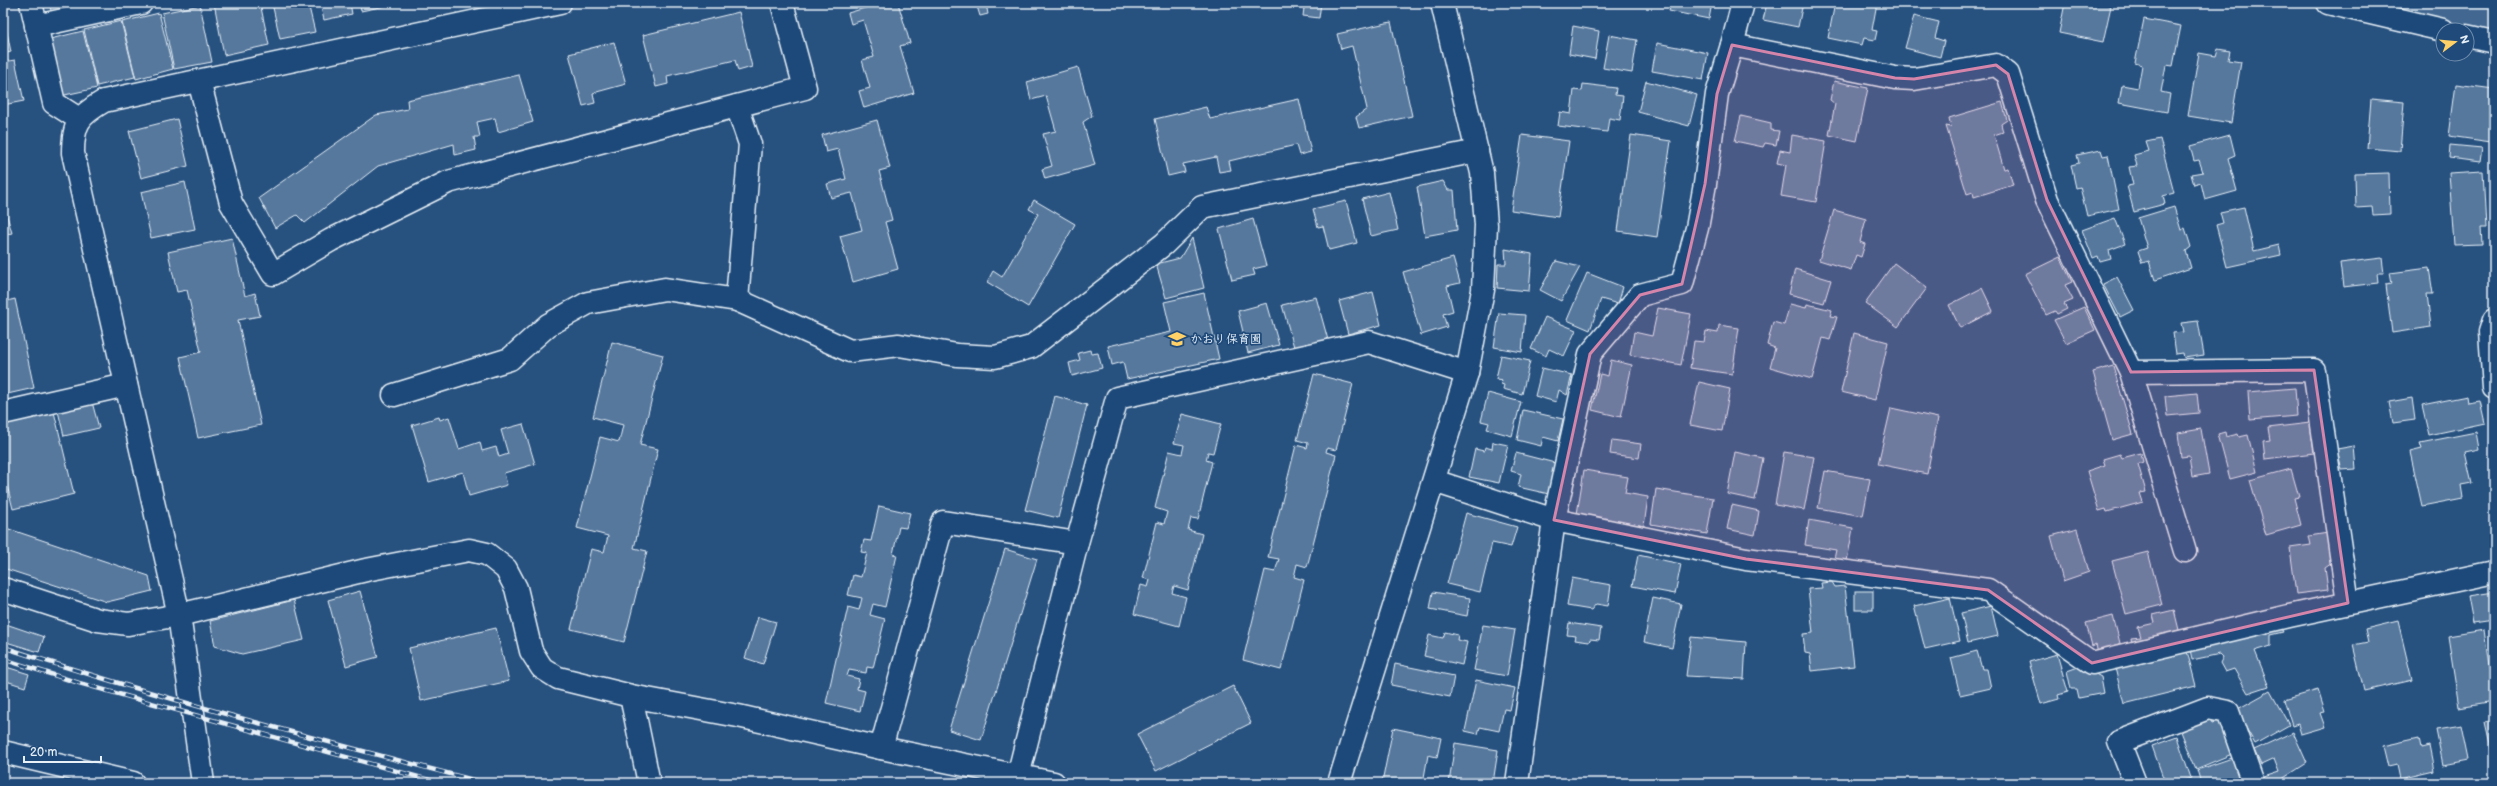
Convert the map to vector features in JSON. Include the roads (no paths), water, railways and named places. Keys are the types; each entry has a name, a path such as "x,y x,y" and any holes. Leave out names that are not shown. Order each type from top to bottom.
{"street":[{"path":"31,3 54,103 79,119"},
{"path":"36,26 141,3"},
{"path":"203,783 178,616 73,153 73,135 79,119 104,101 199,81 491,10 560,3"},
{"path":"199,81 231,203 273,274 331,240 448,182 805,88 782,3"},
{"path":"1339,783 1467,373 1483,290 1486,232 1482,173 1442,3"},
{"path":"1517,783 1554,520 1590,354 1640,295 1682,284 1705,184 1717,94 1743,3"},
{"path":"2328,3 2435,28"},
{"path":"2475,38 2494,42"},
{"path":"1732,45 1895,78 1914,79 1996,65 2008,74 2047,200 2131,372 2185,551"},
{"path":"737,106 750,144 737,300"},
{"path":"394,395 510,359 548,325 588,303 665,289 737,300 850,351 899,345 957,355 996,357 1031,347 1164,244 1202,207 1477,151"},
{"path":"2494,320 2490,332 2494,388"},
{"path":"1018,776 1077,542 1117,398 1369,342 1467,373"},
{"path":"2131,372 2314,370 2348,603"},
{"path":"3,413 126,385"},
{"path":"1434,480 1554,520 1746,559 1988,590 2092,663 2348,603 2494,572"},
{"path":"882,748 943,522 1077,542"},
{"path":"3,589 98,620 128,624 178,616 366,570 469,550 488,554 506,569 516,588 531,650 542,668 558,678 631,696 738,716 882,748 1054,783"},
{"path":"631,696 649,783"},
{"path":"2135,783 2119,742 2208,708 2228,712 2253,783"},
{"path":"3,752 133,783"}],"railway":[{"path":"3,647 183,702 485,783"},
{"path":"3,659 79,683 440,783"}],"place":[{"name":"かおり保育園","path":"1177,339"}]}
